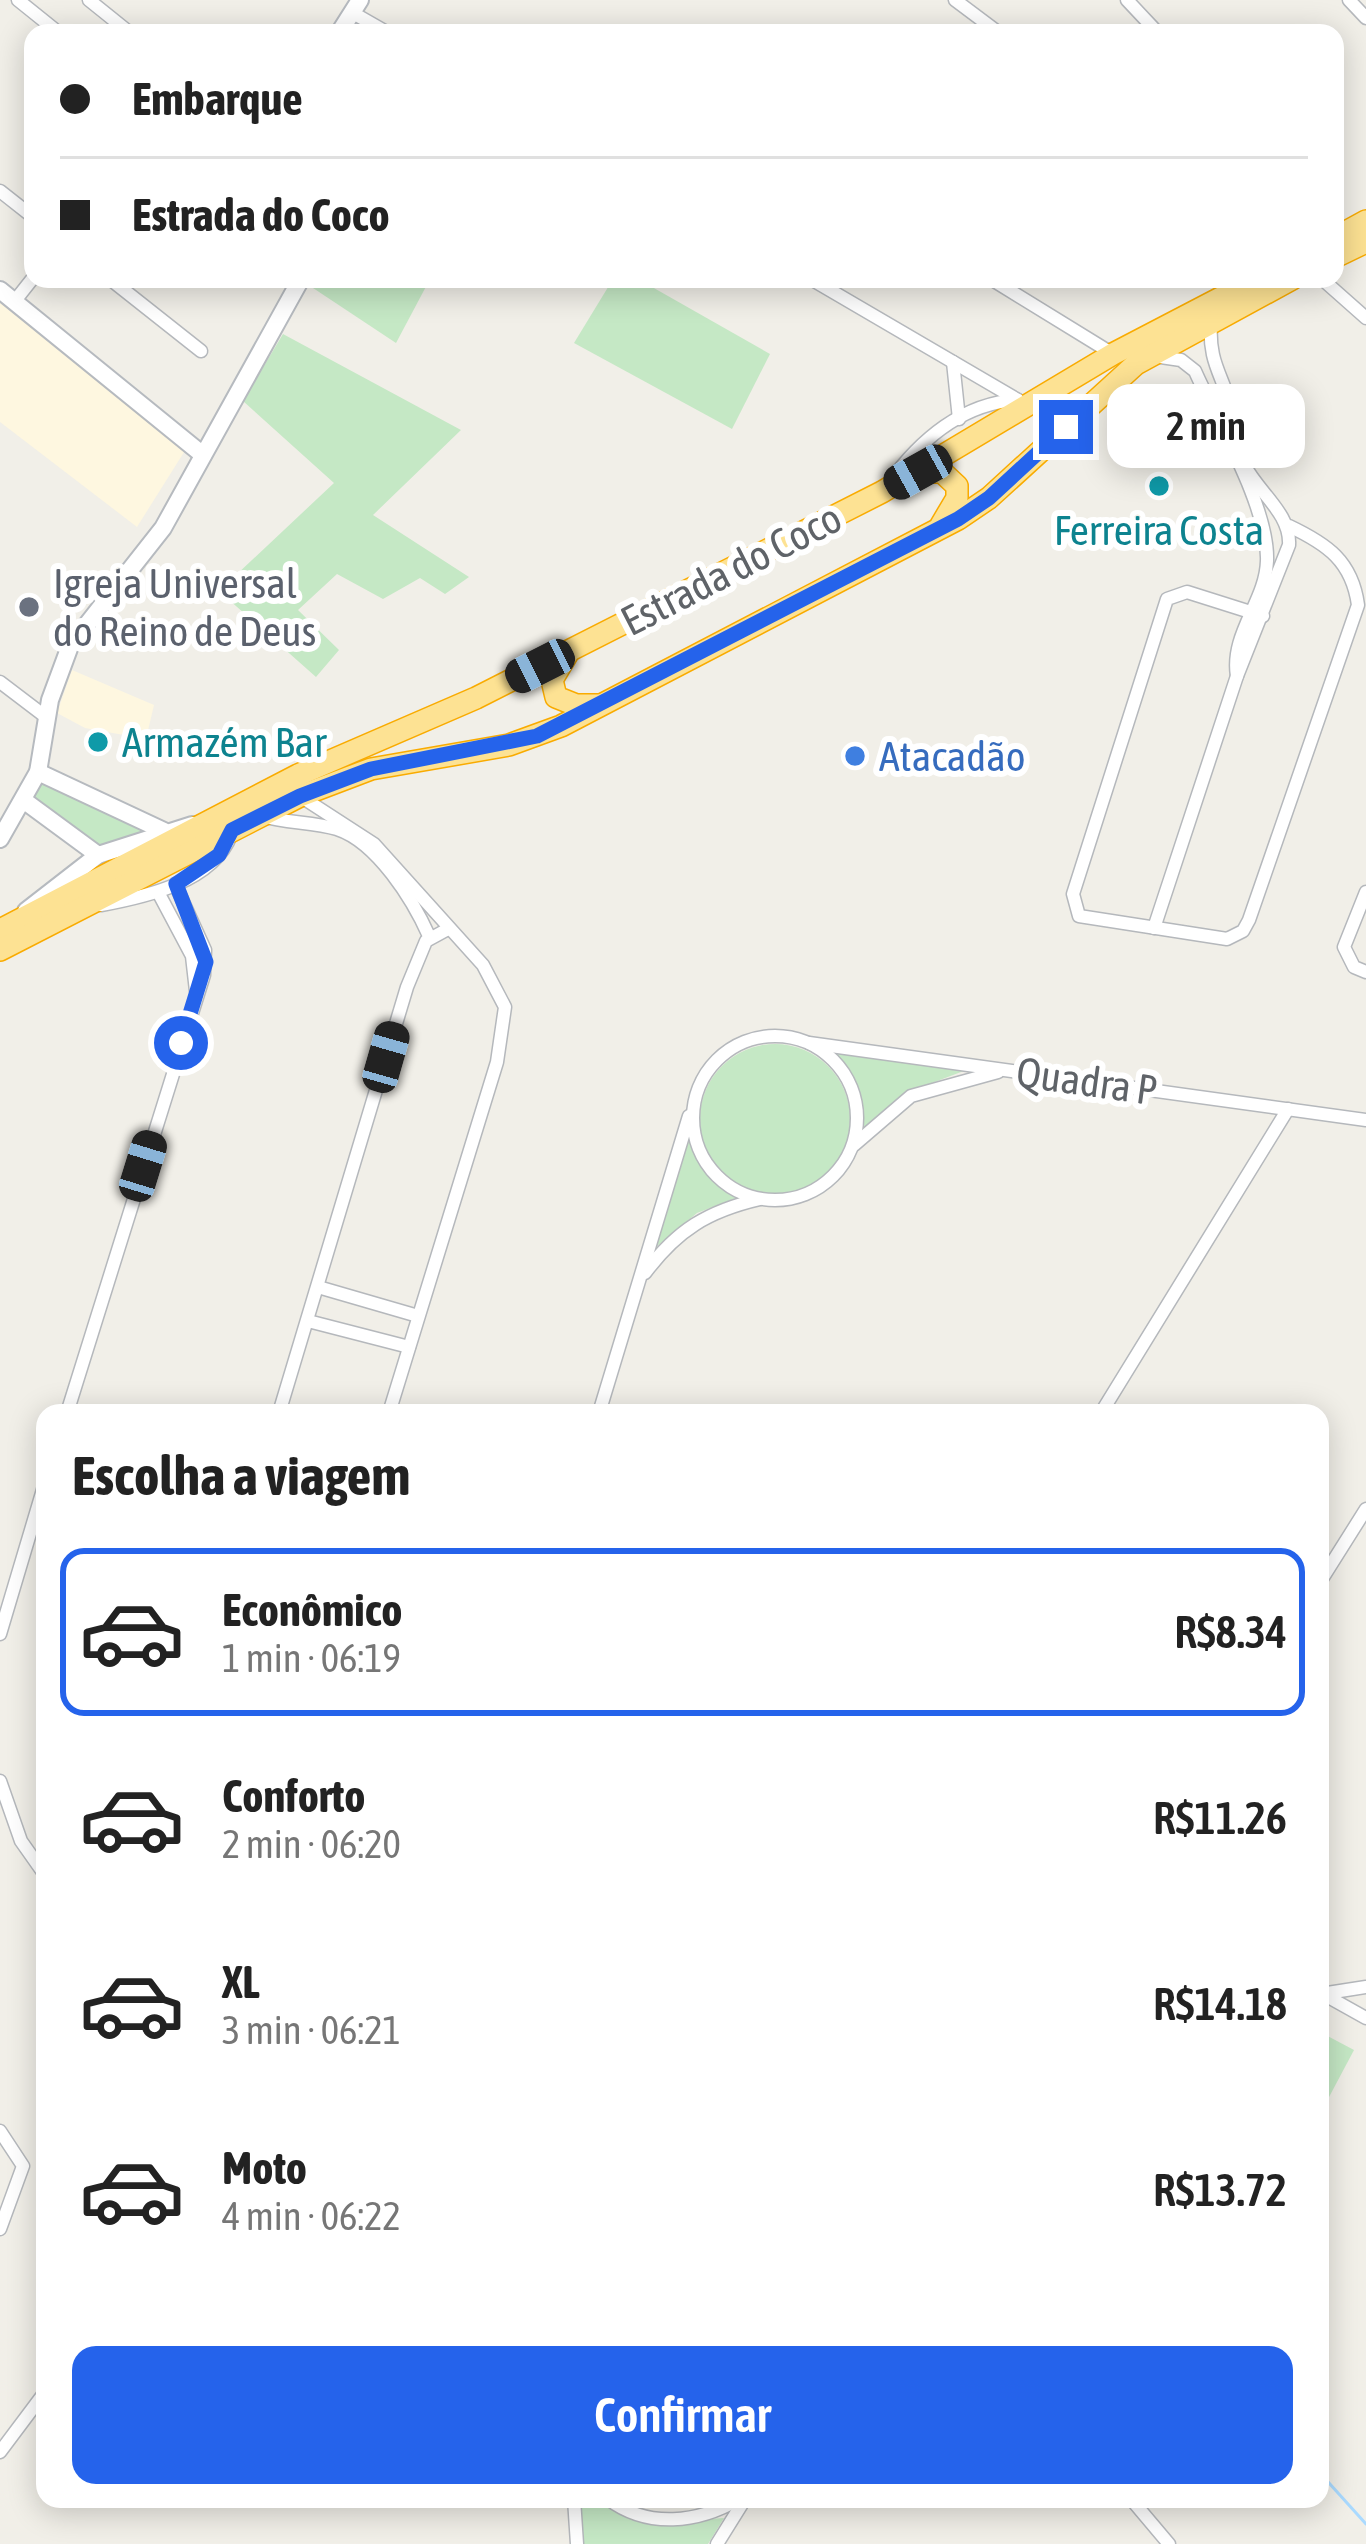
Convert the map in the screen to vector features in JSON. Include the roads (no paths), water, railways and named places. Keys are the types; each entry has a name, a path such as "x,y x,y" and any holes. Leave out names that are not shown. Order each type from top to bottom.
{"highway":[{"name":"Estrada do Coco","path":"8,926 210,821 569,651 882,492 1113,354 1237,288"},
{"name":"Estrada do Coco","path":"0,950 300,796 405,761 509,745 606,704 937,531 989,498 1150,355 1275,288"},
{"path":"918,472 942,472 957,486 954,506 937,531"},
{"path":"569,651 552,680 556,697 576,705 606,704"}],"street":[{"path":"18,0 48,24"},
{"path":"89,0 119,24"},
{"path":"955,0 987,24"},
{"path":"1127,0 1150,24"},
{"path":"1349,0 1366,18"},
{"path":"0,190 24,210"},
{"path":"121,288 201,352"},
{"path":"0,839 26,802 38,772 46,717 70,646 163,528 297,288"},
{"path":"826,288 1018,400"},
{"path":"1006,288 1113,354"},
{"path":"1332,288 1366,318"},
{"path":"7,296 203,454"},
{"path":"1211,321 1210,356 1232,408 1237,448 1289,532 1325,544 1349,570 1358,605 1243,931 1227,939 1079,916 1073,894 1167,599 1187,592 1256,613"},
{"path":"1150,355 1189,363 1254,509 1264,542 1265,574 1237,676 1154,928"},
{"path":"953,362 959,418"},
{"path":"1204,393 1221,385"},
{"path":"882,492 923,442 959,418 993,401 1043,398"},
{"path":"1254,509 1268,502"},
{"path":"1264,542 1280,544 1289,532"},
{"path":"1256,613 1287,558 1289,532"},
{"path":"0,682 46,717"},
{"path":"38,772 164,831"},
{"path":"300,796 361,838 499,988 504,1031 391,1404"},
{"path":"26,802 98,856"},
{"path":"260,816 361,838"},
{"path":"8,926 48,890 98,856 164,831 210,821"},
{"path":"76,909 176,884 219,855 232,830"},
{"path":"394,873 430,936"},
{"path":"70,1404 196,998 200,964 176,884"},
{"path":"158,892 200,964"},
{"path":"1366,892 1344,947 1354,967 1366,972"},
{"path":"167,908 182,898"},
{"path":"282,1404 406,987 430,936 448,928"},
{"path":"602,1404 694,1099 718,1058 738,1044 772,1036 809,1042 838,1065 856,1097 853,1146"},
{"name":"Quadra P","path":"809,1042 1366,1120"},
{"path":"641,1279 662,1249 692,1223 760,1199 806,1195 842,1167 853,1146 911,1096 960,1078 1012,1070"},
{"path":"694,1099 692,1121 706,1163 720,1180 760,1199"},
{"path":"1107,1404 1288,1109"},
{"path":"318,1287 418,1316"},
{"path":"308,1321 409,1347"},
{"path":"1329,1568 1366,1509"},
{"path":"0,1634 36,1513"},
{"path":"0,1781 21,1840 36,1862"},
{"path":"1329,1993 1366,1988"},
{"path":"1329,1998 1366,2018"},
{"path":"0,2131 23,2166 0,2229"},
{"path":"0,2452 36,2404"},
{"path":"575,2508 578,2544"},
{"path":"627,2508 648,2518 677,2521 715,2508"},
{"path":"717,2544 737,2508"},
{"path":"1139,2508 1169,2544"}],"waterway":[{"path":"1329,2483 1366,2524"}],"place":[{"name":"Ferreira Costa","path":"1159,486"},
{"name":"Igreja Universal do Reino de Deus","path":"29,607"},
{"name":"Armazém Bar","path":"98,742"},
{"name":"Atacadão","path":"855,756"}]}
